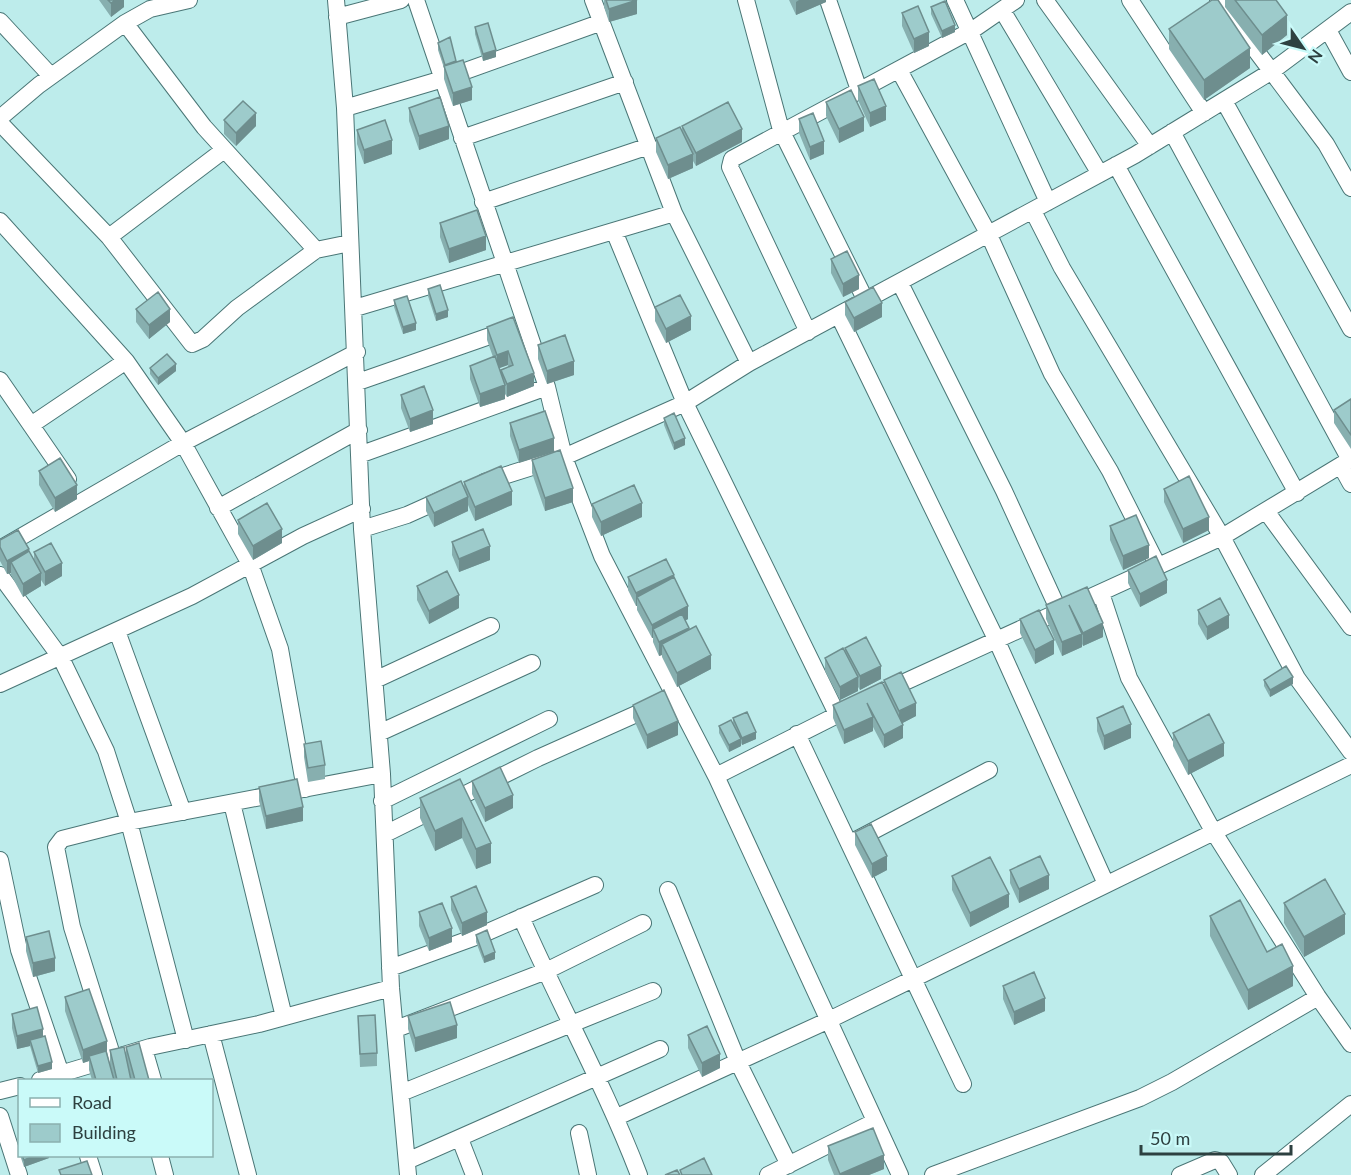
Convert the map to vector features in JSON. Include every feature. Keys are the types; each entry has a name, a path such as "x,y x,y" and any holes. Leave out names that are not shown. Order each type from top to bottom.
{"street":[{"path":"0,118 51,76 125,23 147,4 189,0"},
{"path":"336,0 345,108 355,308 362,529 382,774 391,988 407,1168 460,1139 660,1049"},
{"path":"337,17 401,0"},
{"path":"416,0 547,387 564,457 602,556 716,776 827,1021 900,1175"},
{"path":"593,0 674,213 749,363"},
{"path":"746,0 781,130 866,301"},
{"path":"828,0 859,90"},
{"path":"955,0 1048,202"},
{"path":"808,332 730,167 732,159 741,151 970,31 1016,0"},
{"path":"1045,0 1150,146"},
{"path":"1130,0 1204,113"},
{"path":"1218,0 1326,144 1351,188"},
{"path":"1002,10 1100,174"},
{"path":"362,529 407,515 467,488 564,457 685,403 749,363 1150,146 1272,71 1351,12"},
{"path":"0,21 51,76"},
{"path":"345,108 443,79 602,22"},
{"path":"125,23 224,150 316,250"},
{"path":"1328,30 1351,72"},
{"path":"899,70 989,235 1052,374 1110,471 1158,566"},
{"path":"462,138 625,82"},
{"path":"1224,101 1351,329"},
{"path":"0,123 109,237 189,342 196,344 237,308 316,250 350,243"},
{"path":"1172,132 1347,462 1351,484"},
{"path":"483,202 649,146"},
{"path":"109,237 224,150"},
{"path":"1116,165 1297,493"},
{"path":"1033,210 1062,268 1222,537 1297,678 1351,752"},
{"path":"355,308 674,213"},
{"path":"0,221 126,361 183,443 250,564 280,650 305,789"},
{"path":"614,231 685,403 837,714"},
{"path":"900,283 1004,491 1059,611"},
{"path":"839,316 996,639 1106,884"},
{"path":"358,382 525,324"},
{"path":"0,549 183,443 357,352"},
{"path":"31,425 126,361"},
{"path":"0,380 83,502"},
{"path":"359,455 547,387"},
{"path":"218,508 359,430"},
{"path":"716,776 837,714 1222,537 1347,462"},
{"path":"0,684 192,596 250,564 362,509"},
{"path":"1266,511 1351,627"},
{"path":"0,575 61,658 106,751 129,822 186,1040"},
{"path":"1101,593 1129,678 1213,831 1318,997 1351,1044"},
{"path":"375,680 491,626"},
{"path":"117,631 183,812"},
{"path":"379,733 532,663"},
{"path":"384,834 538,758 675,697"},
{"path":"382,801 549,719"},
{"path":"797,734 963,1084"},
{"path":"617,1117 827,1021 1351,765"},
{"path":"849,844 989,770"},
{"path":"113,1058 72,927 56,847 62,839 129,822 382,774"},
{"path":"232,803 284,1017"},
{"path":"0,860 19,950 63,1078 113,1058 144,1049 284,1017 391,988"},
{"path":"390,968 432,955 595,885"},
{"path":"668,890 738,1062 789,1164"},
{"path":"521,917 570,1026 617,1117 639,1175"},
{"path":"396,1029 546,971 643,923"},
{"path":"402,1093 653,991"},
{"path":"933,1175 1140,1098 1318,997"},
{"path":"211,1034 248,1175"},
{"path":"144,1049 153,1079"},
{"path":"0,1091 18,1086"},
{"path":"1263,1175 1351,1104"},
{"path":"0,1116 19,1175"},
{"path":"768,1175 874,1122"},
{"path":"579,1133 588,1175"},
{"path":"460,1139 474,1175"},
{"path":"89,1157 94,1175"},
{"path":"160,1157 165,1175"},
{"path":"1180,1175 1215,1160 1221,1162 1229,1175"}],"building":[{"path":"606,0 637,0 609,9"},
{"path":"1212,0 1218,0 1250,48 1204,80 1169,29"},
{"path":"1235,0 1276,0 1287,15 1262,35"},
{"path":"945,1 955,25 942,31 931,7"},
{"path":"918,6 929,32 914,39 902,13"},
{"path":"488,23 496,50 483,54 475,27"},
{"path":"450,37 456,61 445,65 438,43"},
{"path":"463,60 472,87 453,93 444,66"},
{"path":"874,79 886,106 870,113 858,86"},
{"path":"851,90 864,117 839,129 826,102"},
{"path":"440,97 449,126 419,136 409,108"},
{"path":"243,101 256,113 236,133 224,120"},
{"path":"728,102 742,129 696,153 682,126"},
{"path":"813,113 824,141 810,147 799,119"},
{"path":"385,120 392,140 364,150 357,130"},
{"path":"680,127 693,154 668,165 656,138"},
{"path":"477,210 486,236 449,249 440,223"},
{"path":"847,251 859,275 843,284 831,259"},
{"path":"440,285 448,310 436,314 428,289"},
{"path":"873,287 882,303 854,318 845,302"},
{"path":"158,292 170,309 149,325 136,309"},
{"path":"680,295 691,316 666,329 655,307"},
{"path":"407,296 416,323 403,327 394,300"},
{"path":"513,317 534,373 507,384 501,370 513,365 508,351 497,355 487,327"},
{"path":"565,335 574,361 547,371 538,345"},
{"path":"167,354 176,364 158,378 150,368"},
{"path":"495,356 505,385 480,394 470,366"},
{"path":"424,386 433,410 410,419 401,395"},
{"path":"1351,399 1351,435 1334,410"},
{"path":"545,411 554,438 519,450 510,423"},
{"path":"674,413 685,438 674,443 664,418"},
{"path":"560,450 573,488 545,498 532,460"},
{"path":"60,458 77,485 55,498 39,471"},
{"path":"501,466 512,491 475,507 464,482"},
{"path":"1189,476 1209,517 1183,529 1164,489"},
{"path":"461,481 468,497 434,513 426,497"},
{"path":"634,485 642,503 601,522 592,504"},
{"path":"267,503 282,529 253,546 238,520"},
{"path":"1136,515 1149,545 1123,556 1110,526"},
{"path":"483,529 490,546 459,559 452,542"},
{"path":"18,530 29,549 7,561 0,547 0,540"},
{"path":"51,543 62,563 45,572 34,552"},
{"path":"29,551 41,573 23,584 11,562"},
{"path":"1156,556 1167,580 1140,594 1128,570"},
{"path":"666,559 674,575 636,593 628,577"},
{"path":"447,571 459,595 429,611 417,586"},
{"path":"674,577 688,606 652,625 637,597"},
{"path":"1087,587 1103,623 1083,633 1069,605 1082,634 1062,642 1046,605"},
{"path":"1220,598 1229,615 1207,627 1198,610"},
{"path":"1039,610 1054,640 1035,650 1020,619"},
{"path":"682,614 689,628 659,642 653,629"},
{"path":"696,626 711,655 677,673 662,644"},
{"path":"866,637 881,666 860,676 845,648"},
{"path":"843,648 858,677 840,687 825,658"},
{"path":"1286,666 1293,677 1270,690 1264,680"},
{"path":"901,672 916,703 899,711 884,680"},
{"path":"882,682 903,725 884,735 867,703 873,717 844,730 833,705"},
{"path":"664,690 678,721 647,735 633,705"},
{"path":"1123,706 1131,724 1104,736 1097,718"},
{"path":"747,712 756,732 742,738 733,718"},
{"path":"1209,714 1224,743 1188,761 1173,733"},
{"path":"731,720 741,739 729,745 719,726"},
{"path":"321,741 325,765 308,768 304,744"},
{"path":"500,767 513,795 485,808 472,781"},
{"path":"297,779 303,807 266,816 259,787"},
{"path":"460,779 491,843 476,849 462,818 435,831 420,798"},
{"path":"871,824 887,856 872,864 855,832"},
{"path":"1040,856 1049,875 1019,889 1010,870"},
{"path":"990,857 1009,894 970,913 952,876"},
{"path":"1325,879 1345,914 1304,937 1284,903"},
{"path":"476,886 487,912 462,923 451,897"},
{"path":"1240,900 1267,952 1282,944 1293,966 1248,990 1210,916"},
{"path":"442,903 452,928 429,938 419,912"},
{"path":"487,930 495,952 484,957 476,935"},
{"path":"49,931 55,958 33,963 26,937"},
{"path":"1034,972 1045,998 1014,1012 1003,986"},
{"path":"89,989 107,1041 83,1050 65,997"},
{"path":"450,1002 457,1025 415,1038 408,1016"},
{"path":"37,1007 43,1029 17,1036 12,1014"},
{"path":"375,1015 377,1053 360,1054 358,1016"},
{"path":"707,1026 720,1054 702,1063 688,1035"},
{"path":"45,1036 52,1062 38,1066 30,1040"},
{"path":"139,1043 149,1079 135,1079 126,1047"},
{"path":"124,1047 131,1079 117,1079 110,1050"},
{"path":"106,1051 114,1079 96,1079 89,1056"},
{"path":"873,1128 884,1155 840,1174 828,1146"},
{"path":"704,1158 712,1175 682,1175 680,1170"},
{"path":"87,1161 92,1175 61,1175 59,1170"},
{"path":"677,1170 680,1175 665,1175"}]}
